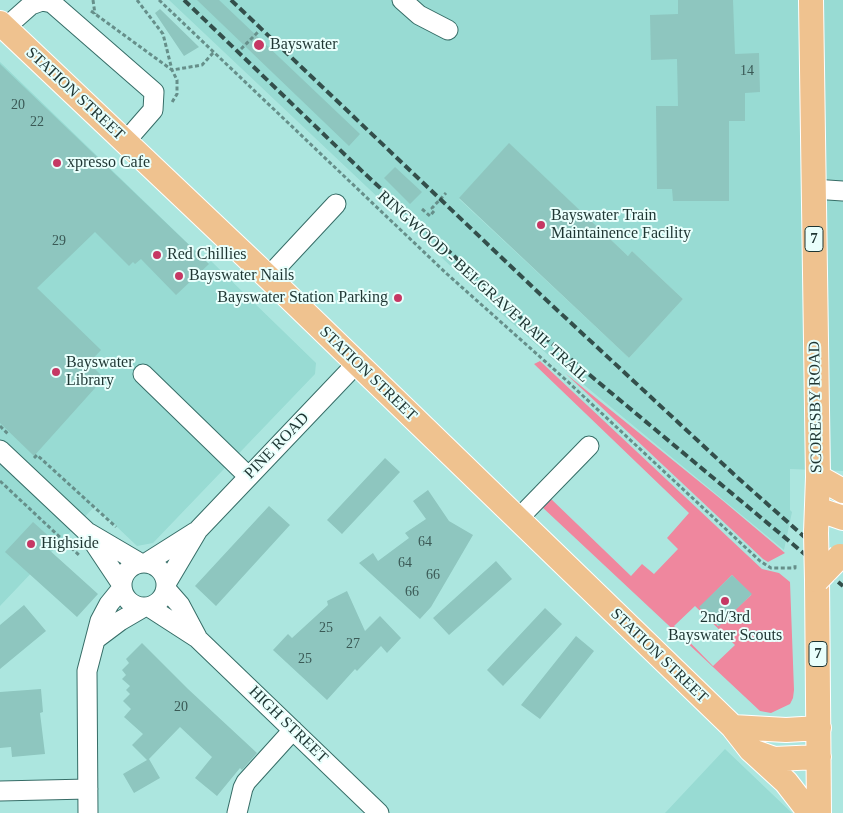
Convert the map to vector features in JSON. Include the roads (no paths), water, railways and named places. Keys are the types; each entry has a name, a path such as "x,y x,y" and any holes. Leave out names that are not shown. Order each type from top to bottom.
{"main road":[{"name":"SCORESBY ROAD","path":"811,0 818,477 816,533 819,813"},
{"name":"STATION STREET","path":"2,26 268,277 733,727 751,750 786,782 810,813"},
{"path":"818,477 843,491"},
{"path":"816,509 843,518"},
{"path":"817,580 842,555"},
{"path":"733,727 786,730 819,728"},
{"path":"751,750 774,759 819,757"}],"street":[{"path":"402,0 419,15 448,30"},
{"path":"2,26 31,4 42,1 52,3 154,92 153,110 125,142"},
{"path":"813,190 843,191"},
{"path":"268,277 336,204"},
{"name":"PINE ROAD","path":"166,587 198,530 357,363"},
{"path":"143,374 248,476"},
{"path":"7,444 86,531 122,587 129,602 146,607"},
{"path":"518,519 589,446"},
{"name":"PINE ROAD","path":"143,563 198,530"},
{"path":"86,531 143,563 160,570 166,587 157,603 120,621 96,639"},
{"path":"88,813 87,671 89,655 96,639 100,621 109,604 122,587 124,575 130,567 143,563"},
{"name":"HIGH STREET","path":"166,587 180,605 197,638"},
{"name":"HIGH STREET","path":"146,607 197,638 378,813"},
{"path":"237,813 239,798 246,782 293,730"},
{"path":"0,791 88,790"}],"railway":[{"path":"184,0 364,173 519,316 843,586"},
{"path":"231,0 542,296 738,478 843,571"}],"place":[{"name":"Bayswater","path":"259,45"},
{"name":"xpresso Cafe","path":"57,163"},
{"name":"Bayswater Train Maintainence Facility","path":"541,225"},
{"name":"Red Chillies","path":"157,255"},
{"name":"Bayswater Nails","path":"179,276"},
{"name":"Bayswater Station Parking","path":"398,298"},
{"name":"Bayswater Library","path":"56,372"},
{"name":"Highside","path":"31,544"},
{"name":"2nd/3rd Bayswater Scouts","path":"725,601"}]}
